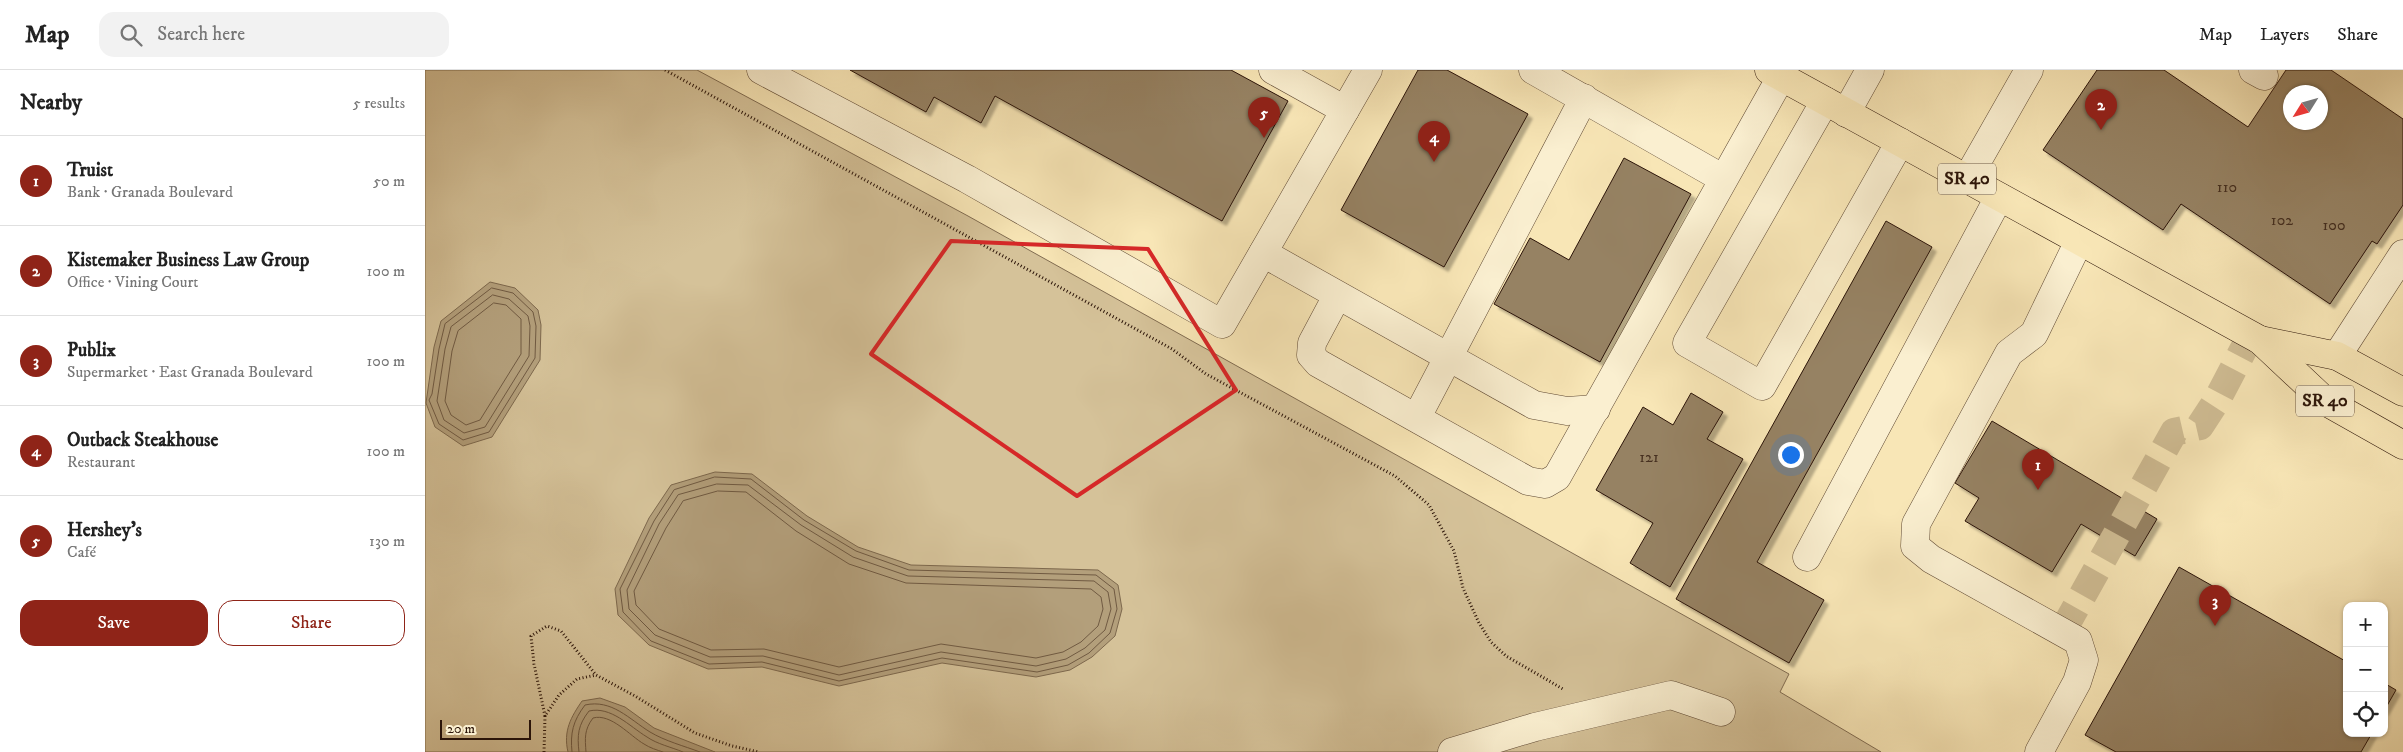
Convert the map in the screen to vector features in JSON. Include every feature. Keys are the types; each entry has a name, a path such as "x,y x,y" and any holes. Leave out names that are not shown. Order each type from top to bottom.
{"main road":[{"name":"SR 40","path":"1775,73 2260,340 2325,401 2403,445"},
{"name":"SR 40","path":"2260,340 2337,356 2403,392"}],"street":[{"path":"761,70 967,179 1223,324 1368,70"},
{"path":"1273,70 1345,110"},
{"path":"1533,70 1722,178"},
{"path":"1869,70 1836,107 1687,343 1761,386 1900,142"},
{"path":"1967,179 2029,70"},
{"path":"1337,296 1311,342 1311,355 1318,363 1528,481 1545,484 1557,478 1722,178 1775,73"},
{"path":"1417,417 1583,98"},
{"path":"1807,556 1999,197"},
{"path":"2039,752 2077,682 2084,660 2078,641 1931,559 1915,546 1915,524 2009,353 2034,334 2079,241"},
{"path":"1263,253 1534,405 1567,411 1596,409"},
{"path":"2337,356 2403,254"},
{"path":"1453,752 1535,727 1671,695 1721,712"}],"path":[{"path":"665,70 1163,344 1206,374 1395,476 1429,505 1454,551 1463,588 1491,642 1506,656 1600,712"},
{"path":"544,752 545,716 534,664 531,636 547,626 561,631 596,676 635,696 695,733 732,746 759,752"},
{"path":"545,716 559,696 577,679 596,676"}],"highlighted area":[{"path":"951,241 1148,249 1236,390 1077,496 871,354"}],"shaded area":[{"path":"425,70 697,70 968,216 1789,674 1780,692 1881,752 425,752"}],"water":[{"path":"490,282 515,288 538,310 541,325 540,360 492,437 463,446 435,427 426,403 434,347 441,321"},
{"path":"715,472 752,474 807,516 858,547 911,565 1098,570 1118,585 1122,609 1115,636 1092,657 1070,670 1036,677 942,663 839,686 762,667 708,669 649,645 618,615 615,589 649,518 671,485"},
{"path":"600,698 625,707 654,728 715,752 568,752 567,731 574,713 582,701"}],"building":[{"path":"850,70 1231,70 1288,101 1222,221 995,96 981,123 934,97 926,112"},
{"path":"1418,70 1447,70 1528,114 1444,267 1341,210"},
{"path":"2097,70 2164,70 2248,127 2286,70 2331,70 2403,119 2403,205 2377,244 2372,241 2330,304 2181,204 2163,230 2043,150"},
{"path":"1624,158 1691,194 1600,362 1494,304 1530,238 1569,260"},
{"path":"1886,221 1932,247 1757,562 1824,600 1789,663 1676,599"},
{"path":"1691,393 1723,412 1707,439 1743,459 1670,587 1630,563 1653,523 1596,490 1643,407 1673,425"},
{"path":"1992,421 2157,519 2135,556 2081,524 2052,572 1965,521 1979,498 1955,483"},
{"path":"2179,567 2343,660 2343,737 2370,737 2361,752 2116,752 2085,735"},
{"path":"2388,685 2396,690 2388,704"}],"tunnel":[{"path":"2062,632 2174,432 2200,426 2217,400 2251,335"}],"place":[{"name":"Kistemaker Business Law Group","path":"2101,130"},
{"name":"Hershey's","path":"1264,138"},
{"name":"Outback Steakhouse","path":"1434,162"},
{"name":"Truist","path":"2038,490"},
{"name":"Publix","path":"2215,626"}]}
